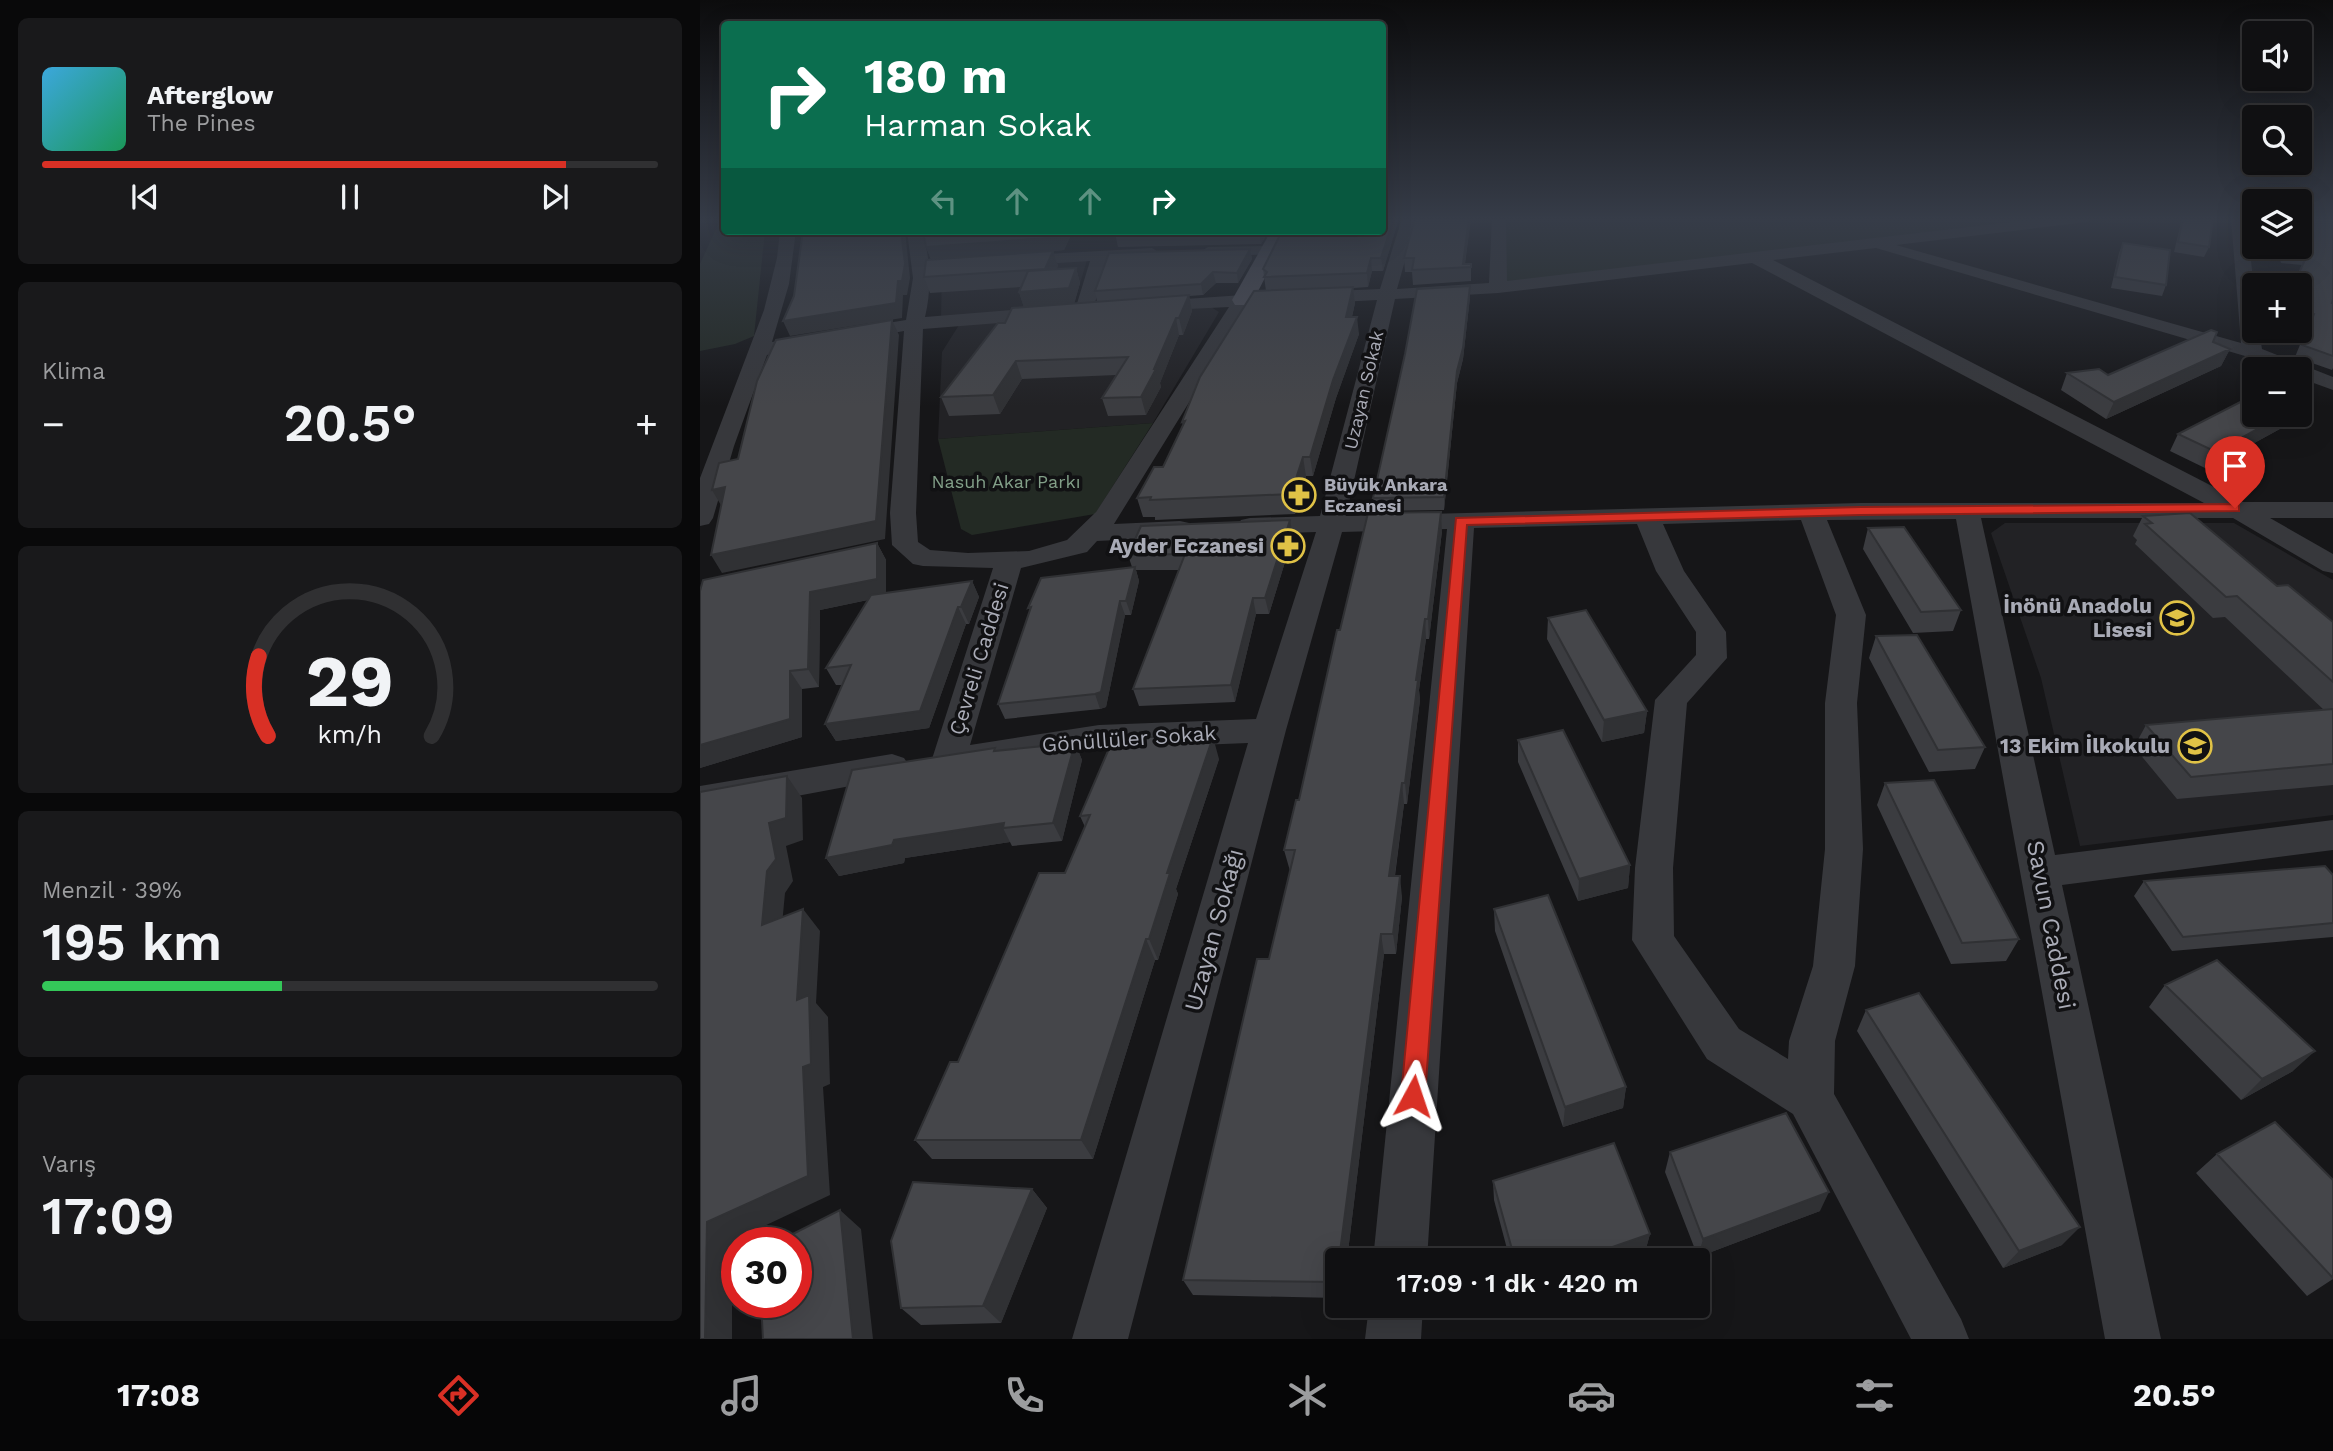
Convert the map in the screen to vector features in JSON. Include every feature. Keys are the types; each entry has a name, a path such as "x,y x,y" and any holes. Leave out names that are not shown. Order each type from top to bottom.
{"main road":[{"path":"1243,300 1253,280"}],"street":[{"path":"700,518 726,436 775,310 781,280"},
{"path":"905,545 903,513 914,324 926,280"},
{"path":"1084,310 1093,280"},
{"name":"Uzayan Sokak","path":"1332,522 1391,280"},
{"path":"1498,280 1498,288"},
{"path":"761,350 914,324 1243,300 1498,288 1560,280"},
{"path":"1799,280 2235,508 2333,565"},
{"path":"2001,280 2264,357"},
{"path":"2245,280 2252,352"},
{"path":"878,550 905,545 923,558 968,561 1030,559 1077,546 1106,517 1243,300"},
{"path":"2312,376 2333,384"},
{"path":"1090,533 1332,522 1967,510 2333,510"},
{"name":"Savun Caddesi","path":"1967,510 2133,1339"},
{"path":"1810,1098 1812,1041 1834,966 1844,849 1840,703 1851,615 1811,513"},
{"path":"1647,518 1670,571 1711,632 1712,658 1671,700 1654,868 1653,940 1723,1044 1810,1098 1941,1339"},
{"path":"1401,1248 1461,521"},
{"name":"Uzayan Sokağı","path":"1100,1339 1269,730 1332,522"},
{"name":"Çevreli Caddesi","path":"948,759 1009,560"},
{"name":"Gönüllüler Sokak","path":"700,800 1099,737 1269,730"},
{"path":"2041,872 2333,835"},
{"path":"1393,1339 1395,1318"}],"shaded area":[{"path":"942,280 1081,280 1073,307 941,319"},
{"path":"1211,307 1219,312 1153,423 938,439 942,352 959,325"},
{"path":"2005,523 2234,523 2333,580 2333,815 2080,846 2041,678 1991,533"}],"green space":[{"path":"700,280 760,280 754,336 735,344 700,351"},
{"path":"1498,280 1561,280 1498,288"},
{"name":"Nasuh Akar Parkı","path":"1153,423 1095,514 972,535 961,529 938,439"}],"building":[{"path":"796,280 902,280 898,281 896,303 783,321 794,296"},
{"path":"1024,280 1072,280 1069,288 1019,292"},
{"path":"1099,280 1205,280 1201,284 1095,291"},
{"path":"2137,280 2167,280 2166,285"},
{"path":"2312,280 2333,280 2333,356 2302,345 2312,343"},
{"path":"1470,286 1463,348 1457,371 1444,497 1373,498 1417,289"},
{"path":"1353,287 1346,317 1357,317 1333,380 1310,457 1303,457 1291,494 1150,500 1151,497 1137,498 1154,467 1163,467 1185,421 1182,422 1200,377 1254,291"},
{"path":"1189,295 1141,397 1102,398 1128,357 1016,361 993,395 941,397 998,323 1005,323 1012,308"},
{"path":"892,320 876,521 711,555 725,487 712,490 719,463 738,459 757,381 776,340"},
{"path":"2211,330 2217,332 2213,342 2230,349 2114,402 2067,373 2099,369 2108,375"},
{"path":"2242,401 2242,427 2261,427 2216,452 2178,434"},
{"path":"1441,512 1428,619 1425,619 1416,680 1405,783 1402,783 1389,876 1400,876 1393,934 1381,934 1341,1248 1325,1248 1325,1282 1183,1280 1257,959 1269,959 1295,850 1284,850 1296,800 1299,800 1337,630 1340,630 1368,513"},
{"path":"2190,513 2277,586 2288,585 2333,622 2333,682 2237,596 2226,597 2145,524 2152,523 2143,516"},
{"path":"1290,520 1265,598 1253,598 1231,685 1133,689 1185,554 1128,555 1141,526"},
{"path":"1904,527 1961,610 1921,612 1868,528"},
{"path":"877,543 877,579 810,592 808,669 790,671 790,719 700,745 700,591 703,580"},
{"path":"1135,567 1126,601 1120,601 1101,692 998,704 1031,607 1028,608 1041,578"},
{"path":"972,581 961,607 958,607 920,711 825,724 851,665 826,668 871,595"},
{"path":"1586,610 1647,711 1604,720 1548,618"},
{"path":"1917,635 1985,747 1938,750 1876,636"},
{"path":"2333,709 2333,764 2191,777 2146,725"},
{"path":"1563,730 1630,865 1579,879 1518,740"},
{"path":"1114,737 1213,737 1081,1140 915,1140 950,1062 958,1062 1039,873 1065,873 1090,815 1080,816"},
{"path":"1075,743 1053,823 1003,828 1004,823 894,840 892,845 826,858 852,770 995,748 994,751"},
{"path":"787,776 786,818 769,823 776,859 767,871 762,925 803,909 797,1000 809,995 811,1064 803,1067 808,1176 707,1222 705,1339 700,1339 700,792"},
{"path":"1934,780 2019,939 1962,943 1885,783"},
{"path":"2325,866 2333,875 2333,923 2183,937 2144,881"},
{"path":"1548,895 1626,1087 1565,1107 1494,909"},
{"path":"2217,960 2315,1051 2262,1079 2165,985"},
{"path":"1919,993 2080,1227 2019,1251 1866,1010"},
{"path":"1786,1113 1829,1192 1703,1239 1670,1152"},
{"path":"2275,1122 2333,1180 2333,1278 2217,1154"},
{"path":"1614,1143 1650,1234 1610,1248 1512,1248 1493,1181"},
{"path":"913,1182 1032,1189 983,1306 901,1308 891,1241"},
{"path":"840,1210 853,1339 763,1339 762,1318 812,1318 812,1227 807,1227"}],"place":[{"name":"Büyük Ankara Eczanesi","path":"1299,495"},
{"name":"Ayder Eczanesi","path":"1288,546"},
{"name":"İnönü Anadolu Lisesi","path":"2177,618"},
{"name":"13 Ekim İlkokulu","path":"2195,746"}],"route":[{"path":"1413,1096 1461,521 1861,511 2235,508"}]}
